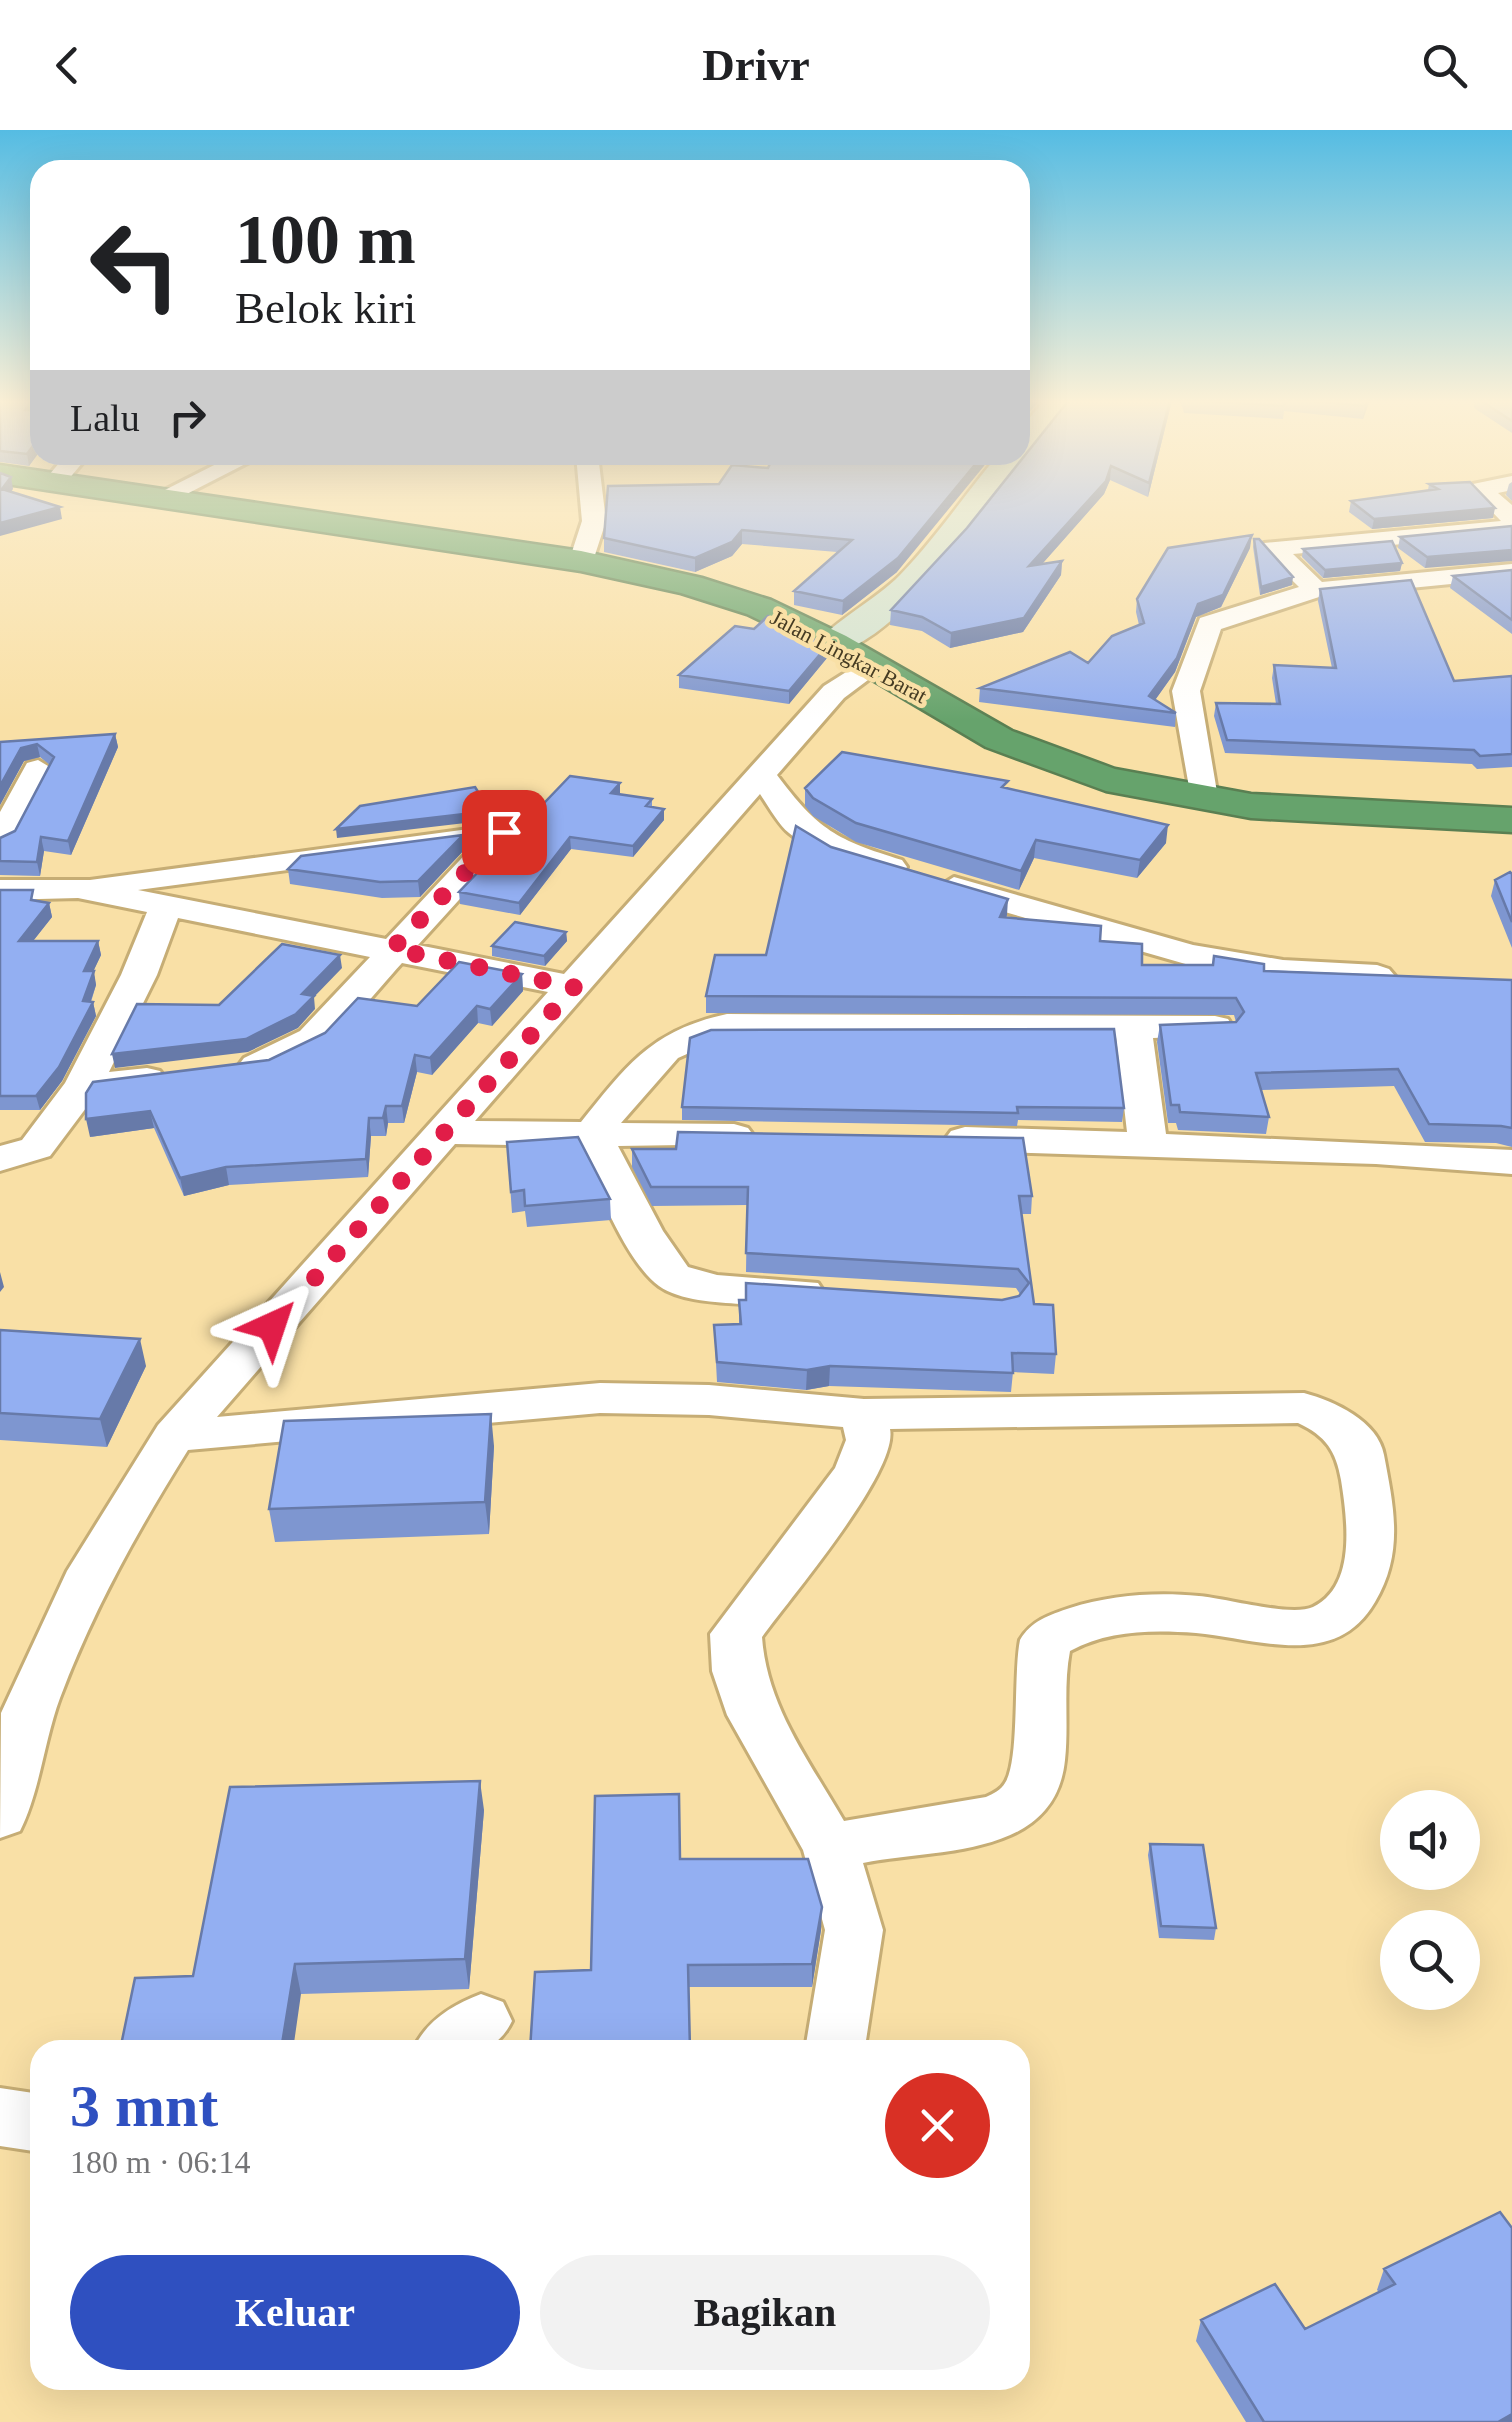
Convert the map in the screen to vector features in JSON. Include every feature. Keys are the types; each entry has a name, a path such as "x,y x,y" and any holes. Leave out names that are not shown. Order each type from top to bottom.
{"highway":[{"name":"Jalan Lingkar Barat","path":"235,507 581,561 708,590 759,607 834,643 998,740 1106,780 1252,806 1512,820"}],"main road":[{"path":"834,643 874,621 929,566 974,507"}],"street":[{"path":"581,561 594,520 592,507"},
{"path":"1316,590 1274,550 1275,546 1512,527"},
{"path":"1203,798 1186,691 1210,624 1316,590 1512,571"},
{"path":"0,1815 10,1764 59,1630 112,1529 174,1436 834,692 870,664"},
{"path":"761,775 799,826 843,852 1189,955 1283,970 1400,978"},
{"path":"0,842 22,781"},
{"path":"0,890 78,888 398,842 514,820 313,1039 257,1066 83,1086"},
{"path":"78,888 165,909 392,949 574,987"},
{"path":"0,1158 36,1148 83,1086 139,975 165,909"},
{"path":"1132,1026 1148,1144"},
{"path":"592,1134 670,1042 705,1028 1220,1027"},
{"path":"444,1132 764,1136"},
{"path":"592,1134 630,1209 673,1276 706,1286 843,1294"},
{"path":"937,1139 1376,1152 1512,1162"},
{"path":"174,1436 600,1398 709,1400 864,1414 1304,1408 1328,1419 1359,1447 1370,1554 1343,1610 1330,1622 1287,1628 1192,1614 1133,1613 1074,1623 1046,1640 1037,1676 1040,1732 1035,1784 1019,1803 1002,1815 976,1823 923,1828 830,1847"},
{"path":"835,2040 854,1930 830,1847 754,1715 738,1671 736,1634 856,1473 868,1440 864,1414"},
{"path":"0,2117 30,2122"}],"building":[{"path":"0,507 60,507 0,523"},
{"path":"606,507 940,507 898,558 843,601 794,591 852,540 742,530 732,542 695,558 604,538"},
{"path":"984,507 1082,507 1029,566 1062,561 1024,618 951,633 922,617 891,610"},
{"path":"1359,507 1495,508 1374,519"},
{"path":"1512,526 1512,550 1427,557 1400,537"},
{"path":"1252,535 1223,595 1198,604 1177,658 1149,696 1176,713 980,688 1070,652 1088,663 1112,636 1144,623 1137,599 1168,548"},
{"path":"1254,539 1259,539 1293,577 1261,587"},
{"path":"1392,541 1402,563 1325,570 1303,549"},
{"path":"1512,570 1512,620 1453,576"},
{"path":"1411,580 1454,681 1512,676 1512,754 1480,756 1474,750 1227,740 1216,703 1280,704 1274,665 1336,668 1320,589"},
{"path":"768,616 827,646 789,691 679,675 735,626 754,629"},
{"path":"115,734 68,841 41,837 37,862 0,861 0,838 15,831 54,757 37,744 21,748 0,786 0,742"},
{"path":"842,752 1008,781 1002,787 1168,825 1140,860 1036,840 1021,871 856,823 813,798 805,788"},
{"path":"570,776 620,783 611,793 652,799 646,806 664,809 633,846 570,837 519,903 459,892"},
{"path":"475,787 490,811 336,829 360,806"},
{"path":"796,826 831,847 1008,899 1000,917 1101,926 1100,941 1142,944 1142,965 1213,965 1214,956 1264,964 1264,971 1512,980 1512,1128 1429,1124 1398,1069 1256,1073 1269,1117 1180,1112 1179,1105 1171,1105 1160,1025 1236,1022 1244,1012 1236,998 706,996 715,955 766,955"},
{"path":"463,835 418,881 380,882 288,869 301,856"},
{"path":"1512,874 1512,922 1495,880"},
{"path":"0,890 33,890 31,900 49,903 19,941 98,941 84,971 94,971 83,1001 93,1002 59,1067 36,1096 0,1096"},
{"path":"515,922 566,932 544,956 492,946"},
{"path":"282,944 340,955 302,994 314,996 296,1014 246,1039 112,1054 137,1004 219,1005"},
{"path":"459,962 522,974 490,1009 477,1006 430,1058 415,1055 402,1106 386,1106 383,1118 369,1118 366,1159 226,1167 180,1178 150,1111 86,1119 86,1093 93,1082 269,1060 325,1033 358,998 417,1006"},
{"path":"1114,1029 1124,1108 1017,1107 1018,1113 682,1107 690,1038 711,1030"},
{"path":"678,1132 1023,1138 1032,1196 1019,1196 1034,1304 1053,1305 1056,1354 1012,1353 1013,1373 830,1366 807,1370 717,1362 714,1325 741,1324 739,1300 746,1300 746,1283 1002,1300 1019,1296 1029,1283 1018,1269 746,1253 748,1187 651,1187 632,1149 676,1149"},
{"path":"578,1137 610,1199 525,1206 524,1190 511,1192 507,1142"},
{"path":"0,1330 140,1339 100,1419 0,1413"},
{"path":"491,1414 485,1502 269,1509 284,1421"},
{"path":"480,1781 465,1959 295,1964 283,2040 122,2040 135,1978 193,1976 230,1787"},
{"path":"679,1794 680,1859 808,1859 822,1907 812,1964 688,1965 690,2040 531,2040 535,1972 591,1970 595,1796"},
{"path":"1150,1844 1203,1845 1216,1928 1161,1926"},
{"path":"1500,2212 1512,2228 1512,2414 1498,2422 1264,2422 1201,2320 1275,2284 1305,2329 1395,2284 1384,2269"}],"route":[{"path":"272,1326 574,987 392,949 504,832"}]}
